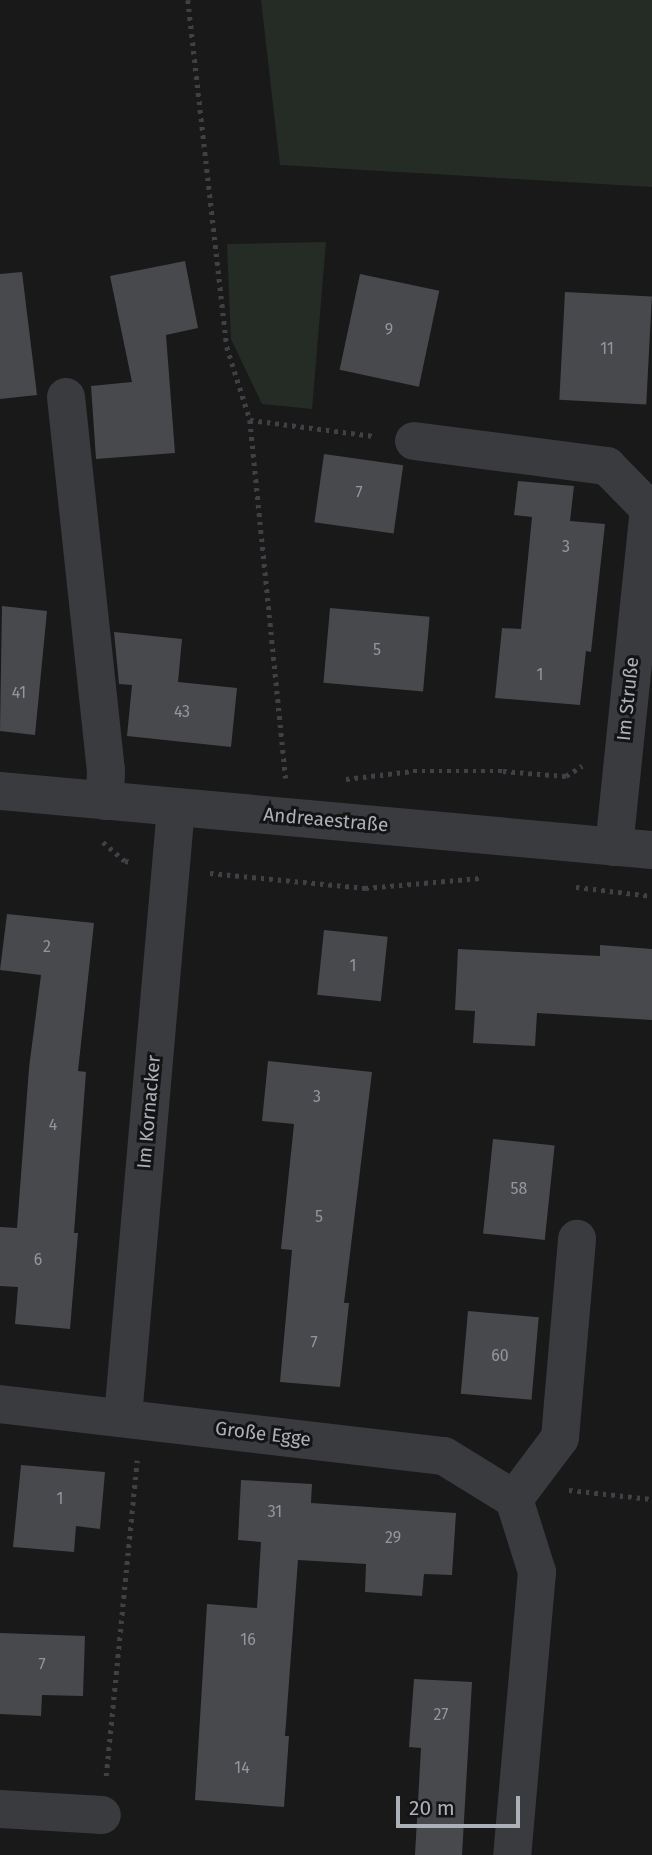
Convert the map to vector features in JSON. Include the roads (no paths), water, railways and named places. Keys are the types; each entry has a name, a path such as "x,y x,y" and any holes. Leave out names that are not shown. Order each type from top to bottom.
{"street":[{"path":"66,397 106,770 105,801"},
{"name":"Im Struße","path":"414,440 607,466 650,511 623,739 614,846"},
{"name":"Andreaestraße","path":"0,791 652,850"},
{"name":"Im Kornacker","path":"123,1417 176,808"},
{"path":"512,1855 537,1572 514,1499 560,1438 577,1239"},
{"name":"Große Egge","path":"0,1404 444,1456 514,1499"},
{"path":"0,1809 102,1815"}]}
